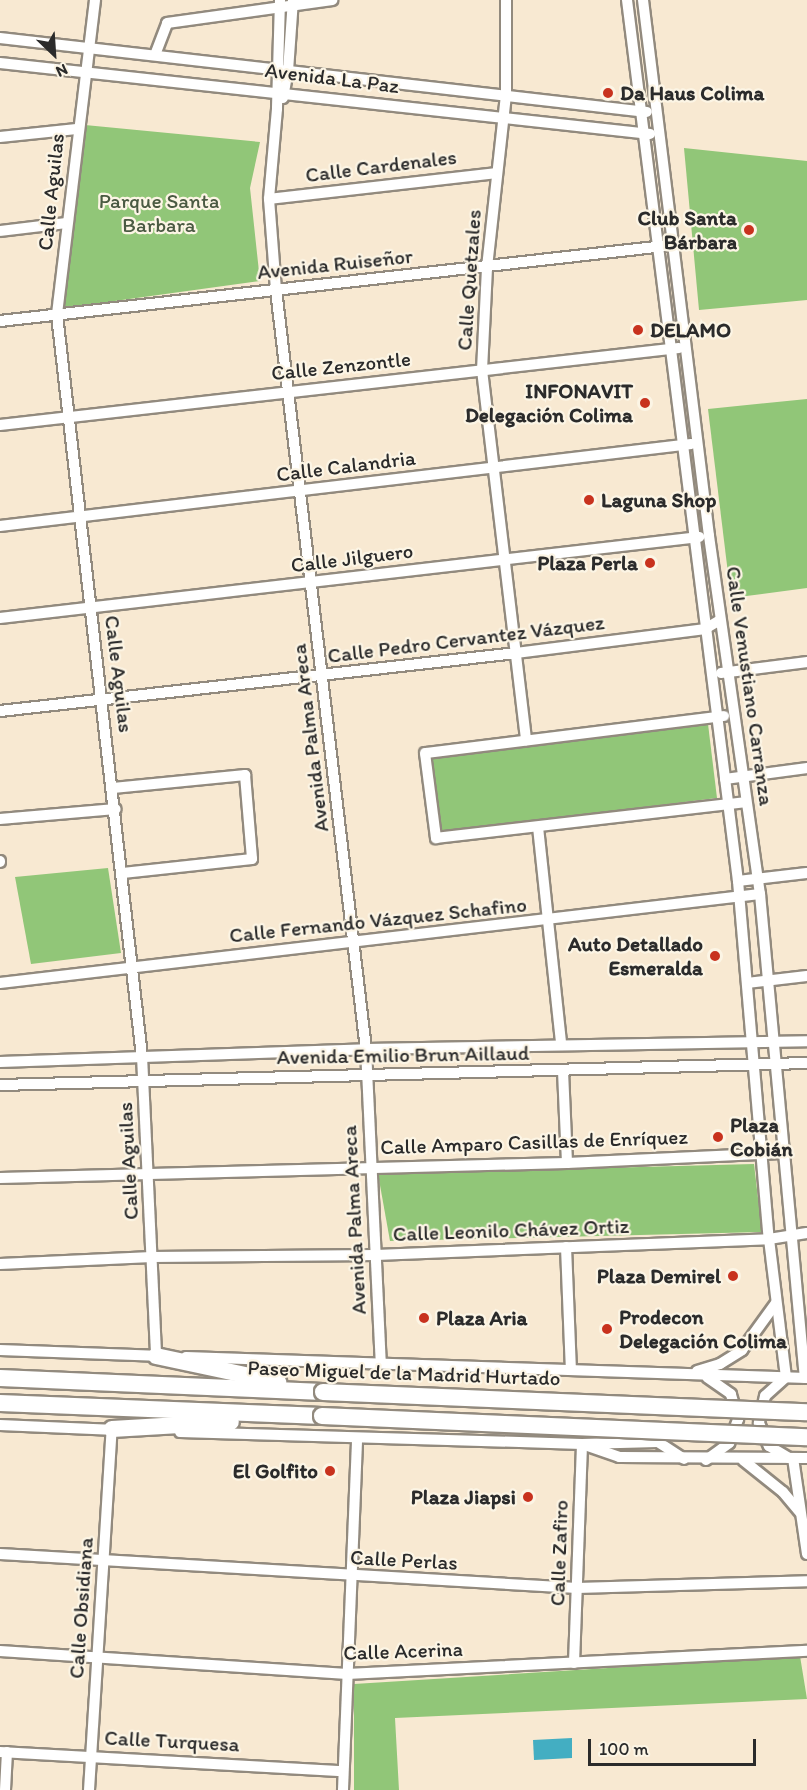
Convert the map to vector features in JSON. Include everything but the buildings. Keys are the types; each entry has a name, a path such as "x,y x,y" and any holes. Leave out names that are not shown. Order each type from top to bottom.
{"highway":[{"path":"156,1356 323,1392"},
{"name":"Paseo Miguel de la Madrid Hurtado","path":"0,1378 807,1412"},
{"path":"0,1403 807,1437"},
{"path":"112,1430 322,1416"}],"street":[{"name":"Calle Aguilas","path":"95,0 91,48 77,129 57,315 134,966 144,1080 156,1356"},
{"path":"155,55 167,23 280,4 332,0"},
{"name":"Calle Quetzales","path":"506,0 506,95 487,268 482,370 526,740"},
{"name":"Calle Venustiano Carranza","path":"627,0 673,349 705,628 738,881 769,1239 786,1377"},
{"name":"Calle Venustiano Carranza","path":"643,0 697,444 759,894 789,1236 806,1378"},
{"name":"Avenida Palma Areca","path":"293,3 277,109 269,199 276,290 290,391 366,1049 369,1167 381,1363"},
{"name":"Avenida Palma Areca","path":"280,4 283,70"},
{"name":"Avenida La Paz","path":"0,38 656,113"},
{"name":"Avenida La Paz","path":"0,63 659,135"},
{"path":"0,137 77,129"},
{"name":"Calle Cardenales","path":"269,199 497,172"},
{"path":"0,231 66,223"},
{"name":"Avenida Ruiseñor","path":"0,321 487,268 673,245"},
{"name":"Calle Zenzontle","path":"0,425 686,348"},
{"name":"Calle Calandria","path":"0,526 697,444"},
{"name":"Calle Jilguero","path":"0,618 709,536"},
{"name":"Calle Pedro Cervantez Vázquez","path":"0,711 323,676 516,652 705,628 720,620"},
{"path":"711,675 807,662"},
{"path":"734,714 425,753 436,838 746,802"},
{"path":"725,779 807,768"},
{"path":"114,788 245,775 252,859 123,873"},
{"path":"0,819 116,809"},
{"path":"538,827 561,1044"},
{"path":"738,881 807,873"},
{"name":"Calle Fernando Vázquez Schafino","path":"0,983 134,966 547,922 759,894"},
{"path":"747,983 807,976"},
{"name":"Avenida Emilio Brun Aillaud","path":"0,1062 366,1049 807,1041"},
{"name":"Avenida Emilio Brun Aillaud","path":"0,1085 807,1063"},
{"path":"563,1071 567,1163"},
{"name":"Calle Amparo Casillas de Enríquez","path":"0,1178 567,1163 781,1153"},
{"name":"Calle Leonilo Chávez Ortiz","path":"0,1264 152,1257 376,1255 769,1239 807,1233"},
{"path":"566,1247 571,1370"},
{"path":"686,1374 720,1364 742,1350 776,1303"},
{"path":"800,1338 807,1349"},
{"path":"0,1350 806,1378"},
{"path":"702,1375 731,1394 738,1419 729,1443 706,1460"},
{"path":"786,1377 765,1396 759,1423 769,1446 793,1458"},
{"path":"0,1425 357,1439 582,1444 658,1442 684,1459"},
{"name":"Calle Obsidiana","path":"89,1790 112,1430"},
{"path":"343,1790 357,1439"},
{"path":"582,1444 619,1456 706,1460 807,1458"},
{"name":"Calle Zafiro","path":"574,1663 582,1444"},
{"path":"793,1458 807,1554"},
{"path":"743,1460 783,1492 800,1513"},
{"name":"Calle Perlas","path":"0,1554 351,1577 577,1588 807,1581"},
{"name":"Calle Acerina","path":"0,1652 347,1674 807,1652"},
{"path":"4,1752 5,1790"},
{"name":"Calle Turquesa","path":"4,1752 342,1771"}],"green space":[{"name":"Parque Santa Barbara","path":"85,125 260,142 250,188 260,281 64,308"},
{"name":"Club Santa Bárbara","path":"684,148 807,161 807,300 699,310"},
{"path":"807,399 807,588 731,598 708,409"},
{"path":"708,724 717,798 441,832 432,758"},
{"path":"108,868 121,953 31,964 15,877"},
{"path":"754,1164 762,1232 390,1241 378,1174"},
{"path":"800,1656 807,1699 395,1718 399,1790 354,1790 354,1684"}],"water":[{"path":"572,1738 572,1758 534,1760 533,1740"}],"place":[{"name":"Da Haus Colima","path":"608,93"},
{"name":"Club Santa Bárbara","path":"749,230"},
{"name":"DELAMO","path":"638,330"},
{"name":"INFONAVIT Delegación Colima","path":"645,403"},
{"name":"Laguna Shop","path":"589,500"},
{"name":"Plaza Perla","path":"650,563"},
{"name":"Auto Detallado Esmeralda","path":"715,956"},
{"name":"Plaza Cobián","path":"718,1137"},
{"name":"Plaza Demirel","path":"733,1276"},
{"name":"Plaza Aria","path":"424,1318"},
{"name":"Prodecon Delegación Colima","path":"607,1329"},
{"name":"El Golfito","path":"330,1471"},
{"name":"Plaza Jiapsi","path":"528,1497"}]}
